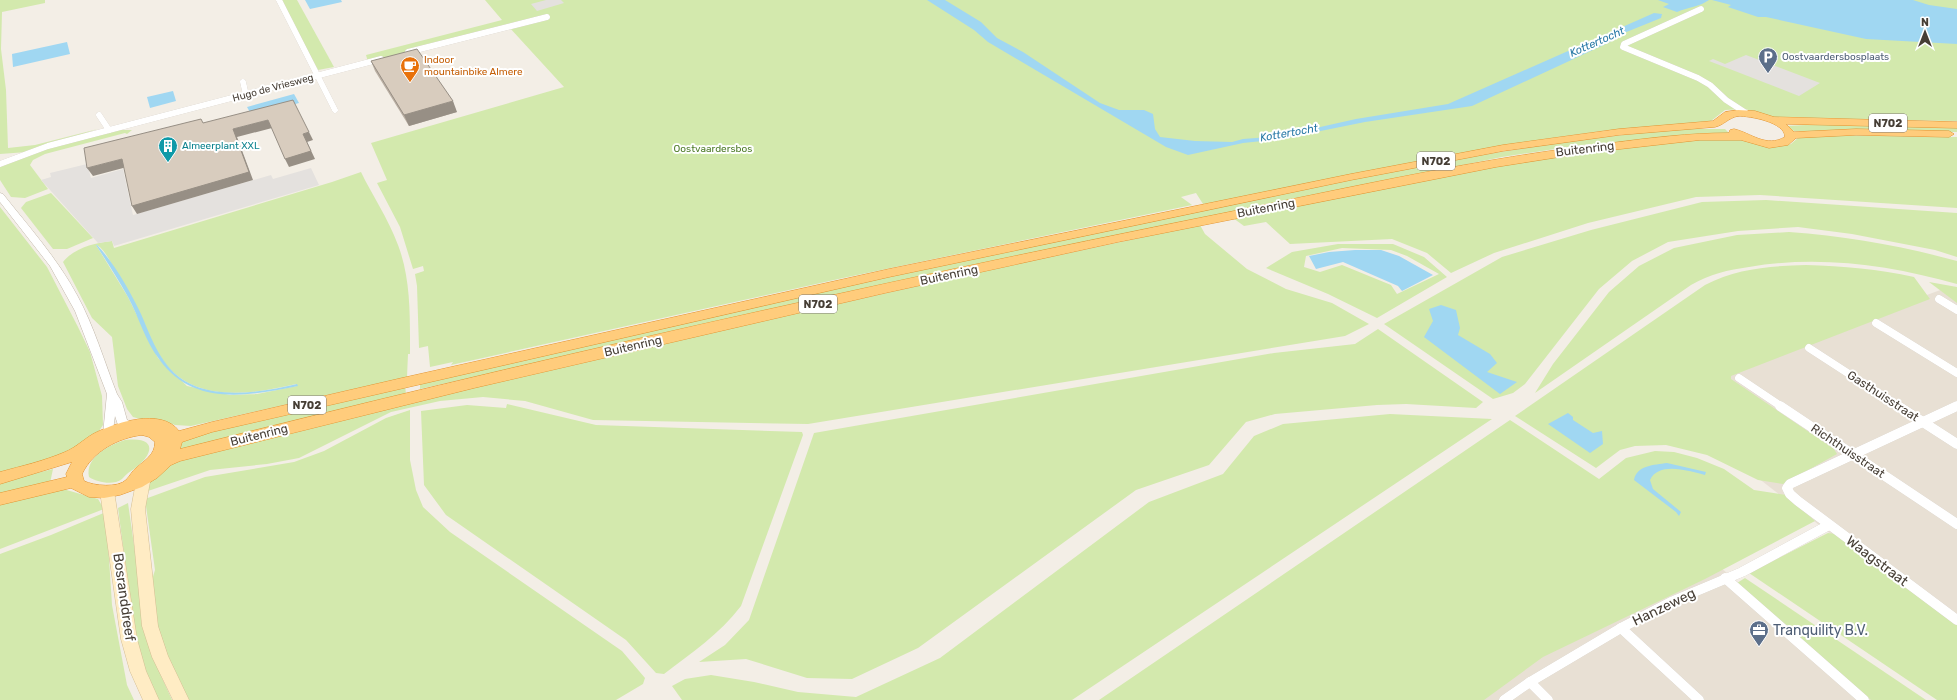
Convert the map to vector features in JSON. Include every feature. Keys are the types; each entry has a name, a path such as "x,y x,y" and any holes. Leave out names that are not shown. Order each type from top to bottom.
{"highway":[{"name":"N702","path":"1729,118 1746,113 1774,122 1787,130 1791,135"},
{"name":"N702","path":"1729,118 1750,117 1774,122 1957,125"},
{"name":"N702","path":"1729,118 1732,130 1757,142 1778,144 1788,141 1791,135"},
{"name":"Buitenring","path":"169,436 889,273 1132,222 1503,148 1584,136 1673,127 1720,126 1729,118"},
{"name":"N702","path":"1791,135 1856,132 1957,134"},
{"name":"Buitenring","path":"165,461 183,454 314,421 874,290 1222,217 1505,160 1573,150 1652,141 1716,136 1742,136"},
{"path":"0,478 82,454 106,437 132,426 146,424 159,425 169,436"},
{"path":"106,437 138,431 169,436"},
{"name":"N702","path":"75,481 77,485 86,490 107,491 131,485 146,477 165,461 172,451 169,436"},
{"path":"131,485 136,477 152,465 160,456 163,444 169,436"},
{"path":"0,499 75,481 75,470 82,454"}],"main road":[{"name":"Bosranddreef","path":"146,477 143,482 138,509 150,626 160,657 181,700"},
{"name":"Bosranddreef","path":"131,485 132,500 138,509"},
{"name":"Bosranddreef","path":"107,491 128,638 138,671 151,700"}],"street":[{"path":"279,0 335,110"},
{"path":"1701,9 1622,45 1628,50 1704,81 1726,100 1746,113"},
{"path":"402,54 547,17"},
{"name":"Hugo de Vriesweg","path":"0,164 48,146 387,58"},
{"path":"243,82 246,95"},
{"path":"1726,100 1729,118"},
{"path":"99,115 109,130"},
{"path":"0,196 50,260 68,289 80,311 116,402 122,422 132,426"},
{"path":"1939,299 1957,310"},
{"path":"1876,323 1957,373"},
{"name":"Gasthuisstraat","path":"1809,348 1957,444"},
{"name":"Richthuisstraat","path":"1739,378 1957,524"},
{"path":"106,437 112,394"},
{"path":"1855,455 1957,406"},
{"name":"Waagstraat","path":"1855,455 1790,484 1787,488 1790,494 1829,525 1957,620"},
{"name":"Hanzeweg","path":"1504,700 1530,682 1621,628 1673,601 1742,572 1829,525"},
{"path":"1725,578 1864,700"},
{"path":"1621,628 1699,700"},
{"path":"1530,682 1548,700"}],"shaded area":[{"path":"546,0 561,0 564,3 537,11 531,4"},
{"name":"Oostvaardersbosplaats","path":"1746,55 1820,83 1799,96 1709,61 1713,59 1725,64"},
{"path":"87,164 91,178 123,169 133,215 271,175 273,179 311,168 319,185 114,246 112,241 98,243 41,180 51,177 50,173"},
{"path":"1943,289 1957,298 1957,631 1758,478 1718,373"},
{"path":"1721,568 1882,700 1462,700 1539,644"}],"green space":[{"path":"0,0 45,0 45,3 2,12 1,49 6,90 8,148 35,145 98,129 27,152 0,154"},
{"path":"281,0 297,0 334,67 318,70"},
{"name":"Oostvaardersbos","path":"485,0 1957,0 1957,121 1779,119 1745,109 1725,110 1711,121 1602,131 1499,146 1203,204 1196,193 1181,197 1192,205 843,278 451,365 453,362 430,367 428,346 419,348 417,286 415,274 424,271 423,266 413,269 400,227 377,183 387,180 371,143 564,87 509,27 368,62 366,55 502,20"},
{"path":"1825,124 1957,127 1957,132 1794,131 1786,126"},
{"path":"1683,129 1725,129 1730,134 1581,145 1502,157 1002,259 420,389 420,381 874,280 1347,180 1481,155 1616,136"},
{"path":"117,130 132,130 127,134 125,133 45,154 33,160 30,165 48,189 25,198 11,197 0,180 0,167 34,152"},
{"path":"1800,136 1957,137 1957,208 1760,195 1696,197 1588,223 1494,253 1451,273 1427,253 1392,239 1290,244 1266,222 1244,226 1233,218 1494,165 1652,143 1730,138 1777,147 1791,144"},
{"path":"361,172 390,225 398,245 408,285 409,298 410,354 408,354 407,377 191,426 175,425 160,420 140,419 133,417 127,409 118,386 112,337 92,318 63,262 73,253 91,245 112,241 114,248","holes":["96,245 99,246 121,279 157,351 164,362 177,375 192,385 208,390 226,392 244,393 296,384 297,386 257,394 230,395 187,386 158,358 128,297"]},
{"path":"51,193 93,238 67,249 53,249 21,208 26,202"},
{"path":"1766,200 1957,213 1957,257 1935,250 1852,234 1798,227 1738,231 1668,242 1632,261 1599,289 1525,384 1513,393 1493,399 1384,324 1502,257 1591,230 1702,202"},
{"path":"0,207 47,267 90,352 102,396 103,425 99,431 81,446 38,463 0,472"},
{"path":"1200,225 1205,234 1247,269 1286,289 1332,303 1369,324 1345,336 808,424 593,420 525,401 483,397 440,401 391,412 299,458 267,464 210,470 145,492 148,485 159,472 175,463 198,454 598,358 980,272"},
{"path":"1789,232 1874,242 1957,261 1957,284 1931,277 1880,267 1828,262 1775,264 1726,271 1712,275 1691,285 1535,393 1553,364 1609,292 1639,266 1674,248 1737,235"},
{"path":"1338,244 1393,244 1424,257 1447,277 1377,318 1328,294 1266,268 1292,252","holes":["1342,248 1391,250 1407,256 1439,274 1397,294 1391,285 1342,265 1320,272 1304,267 1306,256"]},
{"path":"1806,265 1861,268 1914,277 1930,299 1731,376 1731,379 1834,449 1837,454 1783,484 1758,480 1707,455 1666,445 1635,446 1620,450 1596,468 1515,416 1705,285 1717,279 1742,271 1767,267"},
{"path":"1929,282 1957,287 1957,303"},
{"path":"1378,329 1483,402 1476,408 1406,404 1377,405 1275,414 1246,422 1209,465 1136,490 918,648 852,679 807,678 746,659 699,662 725,645 749,620 814,433 1274,353 1355,344"},
{"path":"405,384 406,395 178,450 182,438"},
{"path":"507,404 596,425 802,432 803,435 741,606 715,634 664,674 656,673 626,640 446,515 424,485 421,411 467,405 506,408"},
{"path":"410,410 410,460 416,490 423,507 450,532 622,651 645,678 643,684 616,700 189,700 168,658 158,632 151,583 155,570 145,499 205,477 294,462 324,451 386,418"},
{"path":"1390,414 1492,419 1072,700 682,700 672,686 685,679 711,675 754,682 798,692 856,697 940,658 1149,502 1223,474 1254,436 1283,424"},
{"path":"1510,420 1599,479 1626,458 1655,451 1674,452 1697,458 1724,469 1754,490 1786,495 1815,521 1705,579 1543,657 1484,700 1099,700"},
{"path":"125,440 144,441 148,444 148,454 144,460 118,481 110,483 89,477 89,470 94,458 112,445"},
{"path":"53,469 50,483 0,496 0,482"},
{"path":"63,489 98,499 104,509 0,549 0,502"},
{"path":"128,503 141,594 157,667 172,700 159,700 144,672 134,630 118,508"},
{"path":"106,512 112,605 127,685 134,700 0,700 0,554"},
{"path":"1828,533 1836,534 1957,625 1957,700 1937,700 1749,573"},
{"path":"1745,578 1926,700 1871,700 1737,583"}],"water":[{"path":"305,0 341,0 342,2 310,9"},
{"name":"Kottertocht","path":"927,0 945,0 981,22 997,38 1023,52 1100,103 1119,110 1144,110 1153,114 1155,129 1160,137 1195,141 1232,142 1243,139 1280,136 1356,119 1448,104 1654,13 1662,14 1661,18 1624,33 1608,43 1472,106 1365,122 1281,139 1243,143 1188,155 1166,147 988,42 974,30"},
{"path":"1658,0 1709,0 1677,12 1663,7 1669,4"},
{"path":"1712,0 1913,0 1929,5 1957,9 1957,44 1866,39 1766,17 1758,17 1728,7 1731,5"},
{"path":"67,42 70,54 13,67 12,54"},
{"path":"173,91 176,101 150,108 147,97"},
{"path":"294,94 299,103 252,116 247,107"},
{"path":"97,245 104,252 122,278 137,305 157,350 176,375 191,384 207,390 225,392 262,391 297,384 298,386 241,395 205,391 188,385 173,374 154,352 128,297"},
{"path":"1381,250 1399,256 1433,275 1402,291 1398,286 1343,262 1316,269 1309,256 1329,252"},
{"path":"1441,305 1456,310 1460,328 1458,335 1490,354 1497,363 1487,372 1517,382 1500,394 1424,337 1433,321 1429,309"},
{"path":"1568,413 1573,417 1573,420 1593,433 1602,431 1603,444 1590,453 1548,424"},
{"path":"1667,463 1706,472 1705,475 1683,470 1667,469 1654,474 1650,480 1653,489 1681,512 1679,516 1676,512 1634,480 1636,475 1642,469 1652,465"}],"building":[{"name":"Indoor mountainbike Almere","path":"417,49 453,101 404,115 371,61"},
{"name":"Almeerplant XXL","path":"293,100 309,132 303,134 311,151 285,159 268,120 233,129 249,172 132,206 122,159 87,168 84,148 201,119 203,123"}],"place":[{"name":"Oostvaardersbosplaats","path":"1768,74"},
{"name":"Indoor mountainbike Almere","path":"410,83"},
{"name":"Almeerplant XXL","path":"168,163"},
{"name":"Tranquility B.V.","path":"1759,647"}]}
